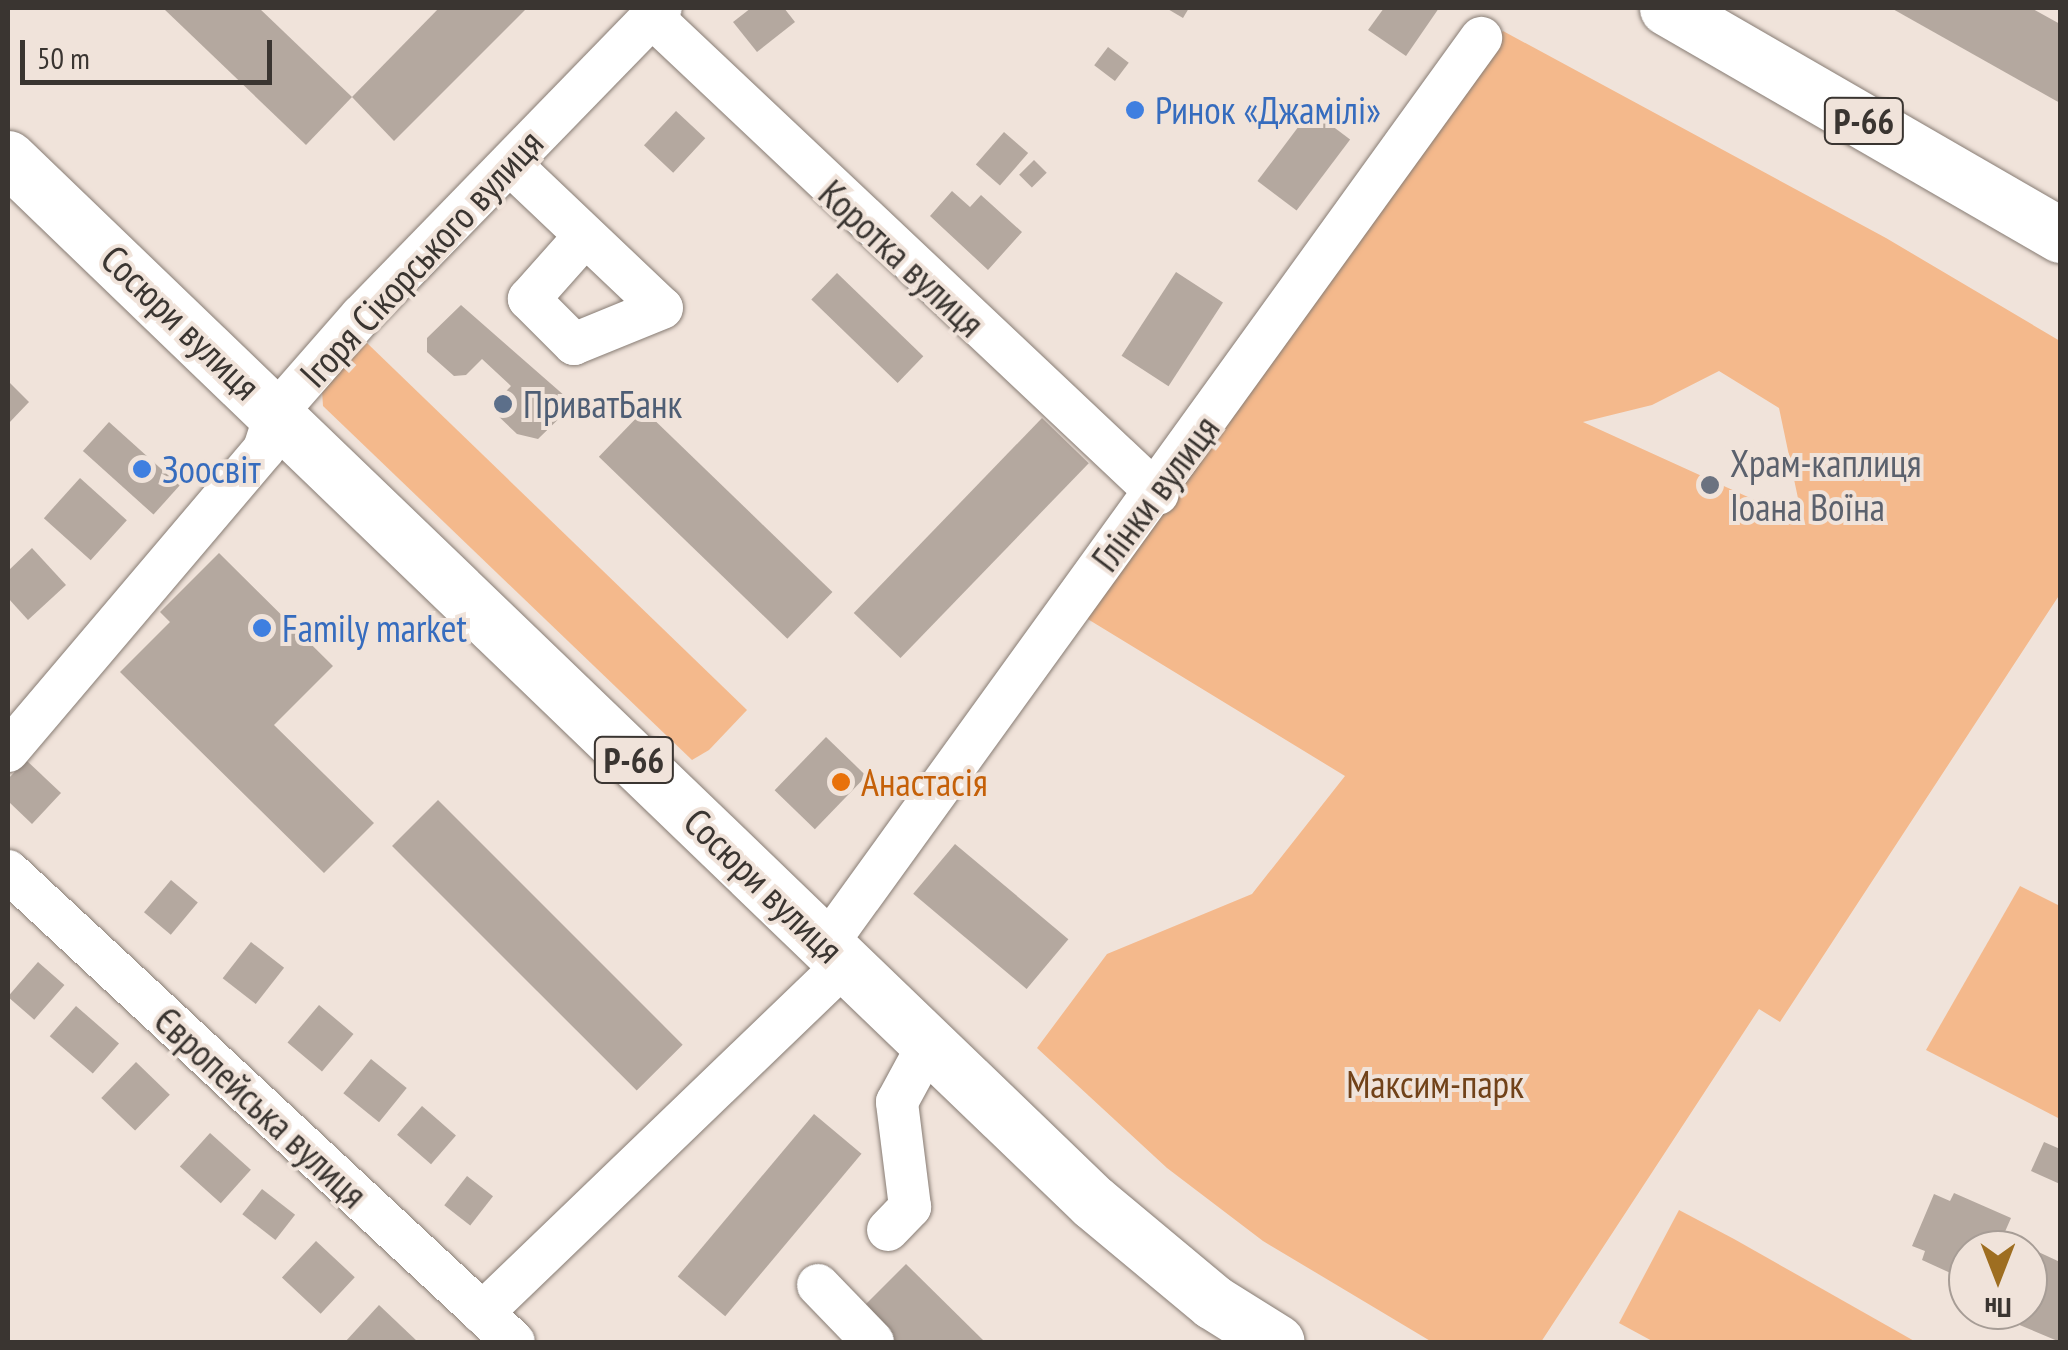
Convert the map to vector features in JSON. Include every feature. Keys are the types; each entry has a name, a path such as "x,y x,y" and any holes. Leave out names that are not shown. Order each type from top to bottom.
{"main road":[{"name":"Р-66","path":"1668,8 2060,235"},
{"name":"Сосюри вулиця","path":"8,158 1093,1202 1212,1302 1277,1342"}],"street":[{"name":"Ігоря Сікорського вулиця","path":"8,751 264,449 276,413 657,12"},
{"name":"Коротка вулиця","path":"657,12 844,205 1158,494"},
{"name":"Глінки вулиця","path":"482,1313 836,955 1482,38"},
{"path":"510,164 585,236"},
{"name":"Європейська вулиця","path":"8,871 514,1342"},
{"path":"888,1230 910,1207 896,1102 928,1045"},
{"path":"818,1285 873,1342"}],"green space":[{"name":"Максим-парк","path":"1503,31 1886,238 2060,341 2060,594 1780,1022 1759,1009 1541,1342 1432,1342 1263,1241 1167,1168 1037,1048 1107,954 1252,894 1345,776 1086,618","holes":["1719,371 1779,408 1803,522 1583,422 1652,405"]},
{"path":"367,343 747,710 709,750 692,760 323,406 322,390"},
{"path":"2020,886 2060,906 2060,1119 1926,1050"},
{"path":"1679,1210 1916,1342 1654,1342 1619,1323"}],"building":[{"path":"163,8 259,8 352,97 306,145"},
{"path":"439,8 527,8 394,141 352,97"},
{"path":"751,8 784,8 795,22 757,52 733,22"},
{"path":"1166,8 1189,8 1183,18"},
{"path":"1384,8 1439,8 1406,56 1368,30"},
{"path":"1891,8 2031,8 2060,24 2060,103"},
{"path":"1108,47 1129,63 1115,81 1094,65"},
{"path":"1311,110 1350,139 1297,211 1257,181"},
{"path":"676,111 705,138 673,173 644,145"},
{"path":"1004,132 1028,153 1000,185 976,164"},
{"path":"1034,160 1047,173 1032,188 1019,175"},
{"path":"952,191 970,207 981,195 1022,232 988,270 930,216"},
{"path":"1176,272 1223,302 1169,386 1122,356"},
{"path":"837,273 923,356 898,383 811,300"},
{"path":"461,305 574,404 538,439 517,434 495,413 495,403 511,386 482,359 466,375 454,376 427,352 427,338"},
{"path":"8,381 29,402 8,424"},
{"path":"644,410 832,592 787,639 599,457"},
{"path":"1042,418 1089,463 901,658 854,613"},
{"path":"109,422 180,486 154,515 83,451"},
{"path":"80,478 127,520 91,560 44,518"},
{"path":"32,548 66,585 28,620 8,598 8,571"},
{"path":"219,553 333,666 274,725 374,823 324,873 120,672 170,622 160,612"},
{"path":"826,737 866,776 815,829 775,790"},
{"path":"26,760 61,793 32,824 8,801 8,779"},
{"path":"438,800 683,1045 637,1091 392,846"},
{"path":"955,844 1068,939 1027,989 913,894"},
{"path":"171,880 198,902 171,935 144,912"},
{"path":"251,942 284,968 256,1004 223,978"},
{"path":"38,962 64,985 34,1020 8,997"},
{"path":"319,1005 353,1034 322,1071 288,1043"},
{"path":"76,1006 119,1043 93,1074 50,1036"},
{"path":"371,1059 407,1088 379,1122 343,1093"},
{"path":"136,1062 170,1095 135,1131 101,1098"},
{"path":"422,1106 456,1136 431,1164 397,1135"},
{"path":"814,1114 861,1154 725,1316 678,1276"},
{"path":"210,1133 251,1170 221,1203 180,1166"},
{"path":"2044,1142 2060,1149 2060,1184 2031,1171"},
{"path":"467,1176 493,1196 470,1225 444,1205"},
{"path":"262,1189 295,1215 275,1240 242,1214"},
{"path":"1954,1193 2011,1218 2006,1230 1948,1230 1948,1272 1922,1260 1925,1251 1912,1246 1934,1194 1950,1201"},
{"path":"316,1241 355,1277 321,1314 282,1278"},
{"path":"2048,1256 2060,1262 2060,1342 2031,1330 2048,1330"},
{"path":"906,1264 985,1342 893,1342 860,1310"},
{"path":"379,1305 418,1342 345,1342"}],"place":[{"name":"Ринок «Джамілі»","path":"1135,110"},
{"name":"ПриватБанк","path":"503,404"},
{"name":"Зоосвіт","path":"142,469"},
{"name":"Храм-каплиця Іоана Воїна","path":"1710,485"},
{"name":"Family market","path":"262,628"},
{"name":"Анастасія","path":"841,782"}]}
